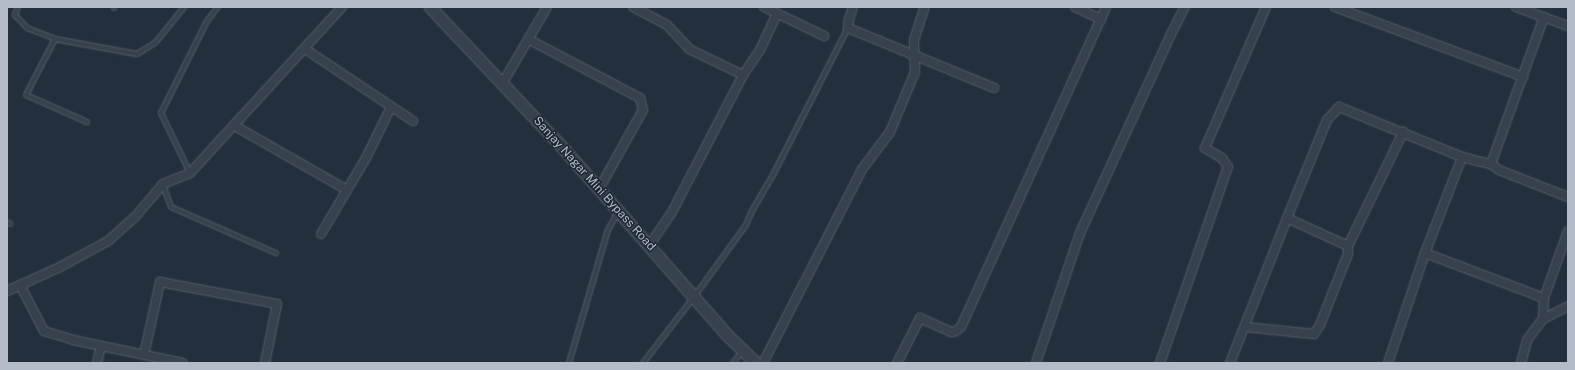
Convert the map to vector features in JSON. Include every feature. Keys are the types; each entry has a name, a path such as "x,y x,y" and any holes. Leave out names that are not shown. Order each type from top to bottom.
{"street":[{"path":"7,291 60,267 108,241 135,218 163,184 190,173 235,126 342,7"},
{"name":"Sanjay Nagar Mini Bypass Road","path":"430,7 756,363"},
{"path":"502,84 547,7"},
{"path":"633,7 667,25 689,50 743,75"},
{"path":"764,7 824,36"},
{"path":"853,7 848,28 994,88"},
{"path":"763,363 864,168 890,132 915,72 914,40 925,7"},
{"path":"1075,7 1101,19"},
{"path":"897,363 920,318 951,332 956,332 961,327 1106,7"},
{"path":"1036,363 1080,233 1171,34 1185,7"},
{"path":"1160,363 1228,167 1222,158 1205,148 1266,7"},
{"path":"1336,7 1523,77"},
{"path":"1516,7 1568,26"},
{"path":"649,246 672,212 743,75 760,50 777,14"},
{"path":"1491,164 1544,17"},
{"path":"528,40 640,98 643,110 599,190"},
{"path":"304,49 413,121"},
{"path":"321,234 366,158 391,107"},
{"path":"1230,363 1327,120 1339,107 1462,157 1491,164 1499,170 1568,197"},
{"path":"235,126 347,190"},
{"path":"1245,327 1314,334 1320,325 1345,261 1348,246 1403,132"},
{"path":"1388,363 1425,253 1462,157"},
{"path":"1287,218 1348,246"},
{"path":"1543,319 1544,298 1568,231"},
{"path":"1425,253 1544,298"},
{"path":"144,355 160,282 278,304 265,363"},
{"path":"20,285 44,331 73,340 183,363"},
{"path":"1520,363 1527,340 1543,319 1568,306"},
{"path":"97,363 100,346"}],"lane":[{"path":"18,7 15,15 27,28 55,39 137,54 156,42 184,7"},
{"path":"190,173 161,113 207,21 218,7"},
{"path":"643,363 694,297 746,224 752,210 772,177 848,28"},
{"path":"55,39 26,95 87,122"},
{"path":"163,184 171,207 276,254"},
{"path":"568,363 608,230 619,212"},
{"path":"733,363 743,350"}]}
